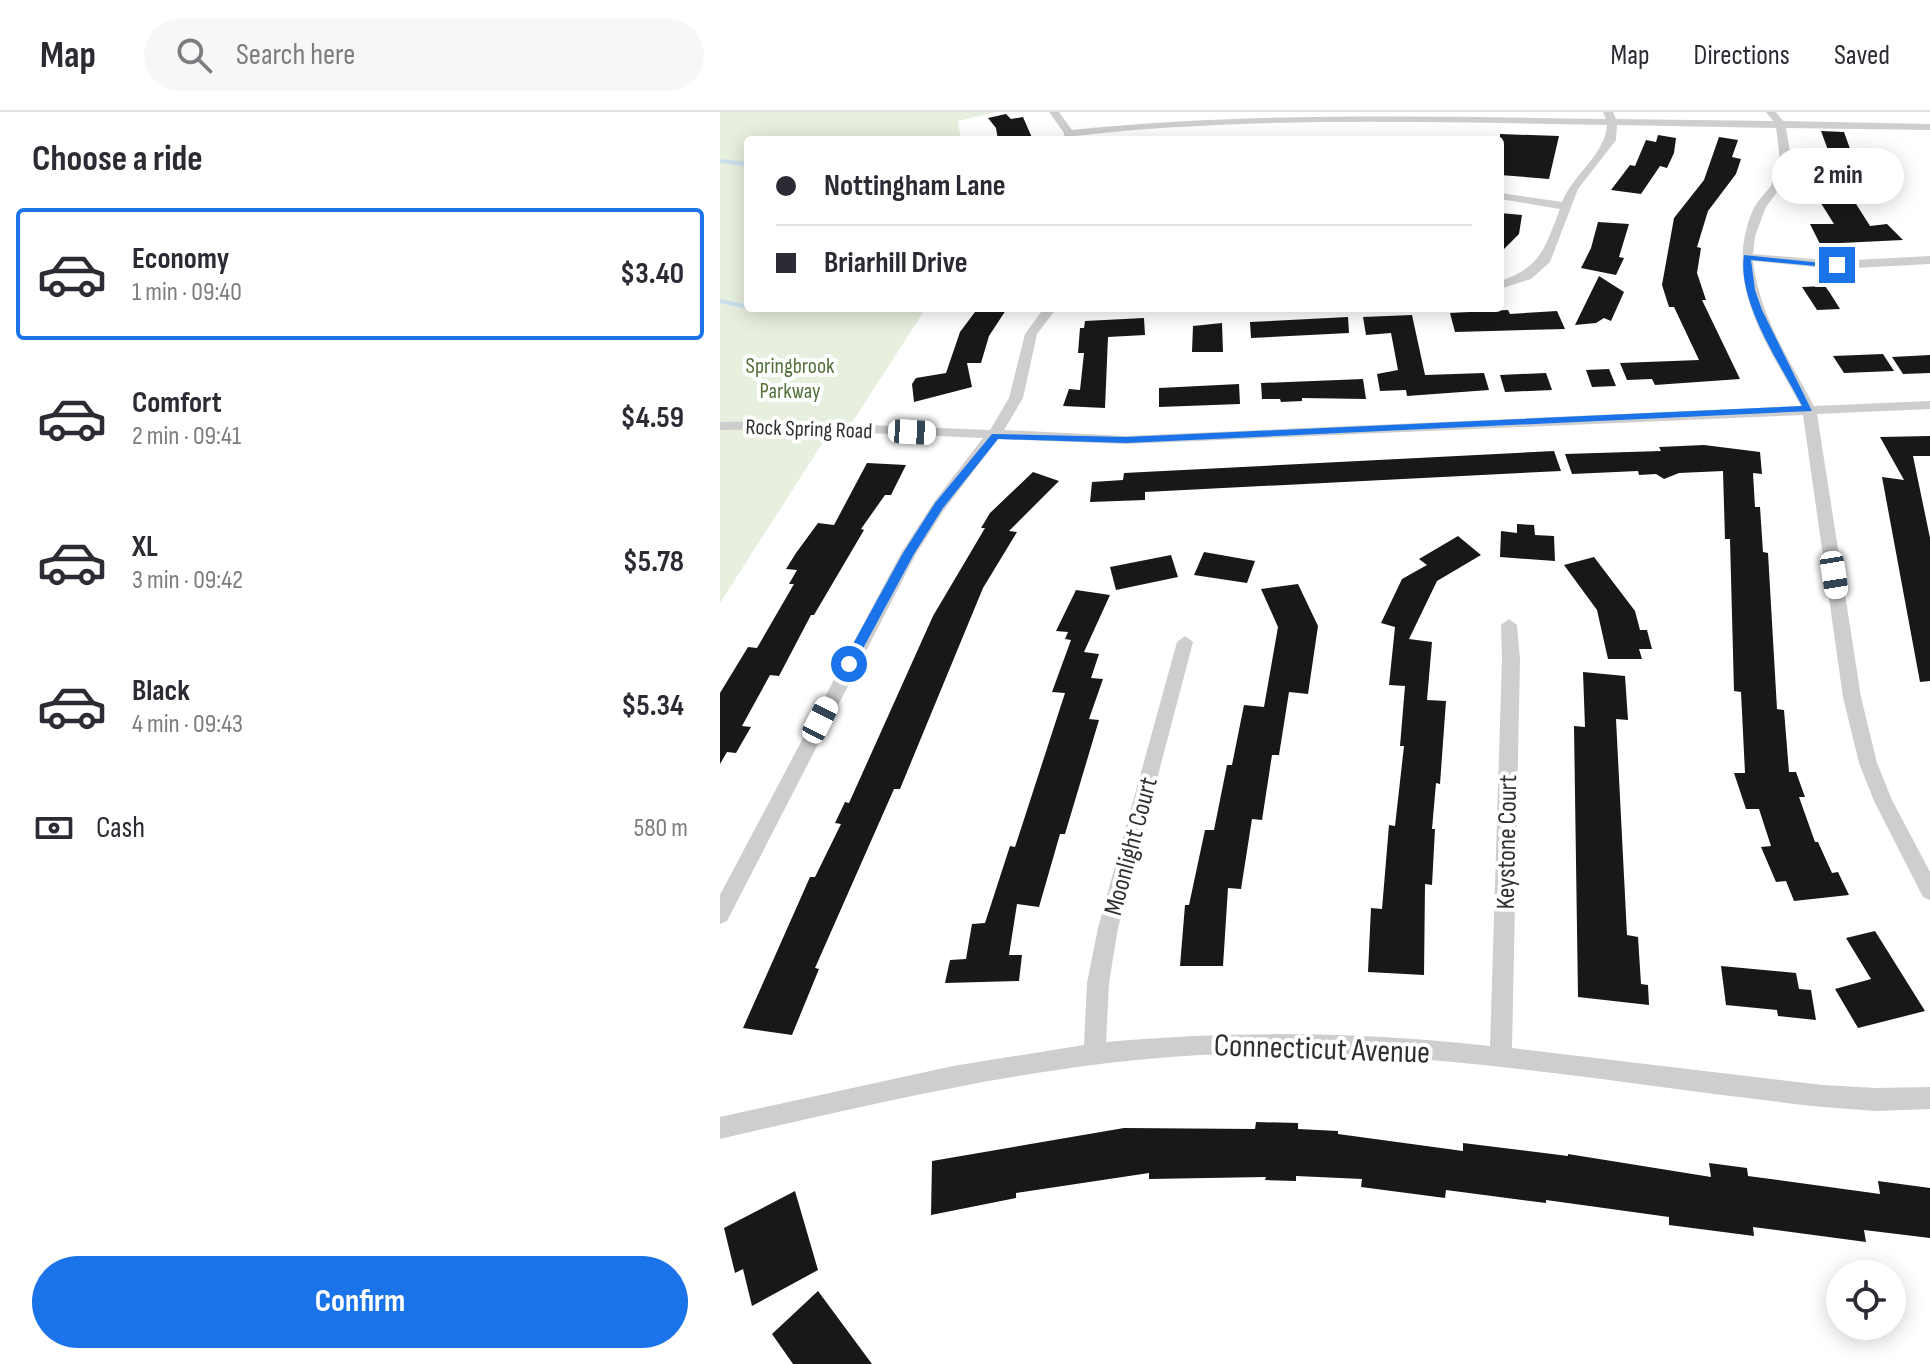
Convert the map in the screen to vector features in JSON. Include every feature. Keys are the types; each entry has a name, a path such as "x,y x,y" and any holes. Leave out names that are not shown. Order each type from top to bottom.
{"street":[{"path":"1054,112 1068,136"},
{"path":"1771,112 1781,126 1785,168 1760,207 1749,236 1750,290 1809,409 1857,725 1883,801 1930,891"},
{"path":"1074,136 1124,127 1385,118 1610,117 1781,126 1930,127"},
{"path":"1504,284 1527,276 1546,259 1553,247 1564,206 1580,178 1611,140 1610,117"},
{"path":"1504,197 1564,206"},
{"path":"1747,257 1837,265 1930,260"},
{"path":"720,915 909,553 939,506 995,436 1016,398 1031,334 1048,312"},
{"name":"Rock Spring Road","path":"720,426 773,425 1126,440 1930,405"},
{"name":"Keystone Court","path":"1501,1058 1511,659 1509,625"},
{"name":"Moonlight Court","path":"1095,1052 1098,983 1108,928 1185,642"},
{"name":"Connecticut Avenue","path":"720,1128 936,1079 1095,1052 1191,1043 1344,1044 1501,1058 1855,1100 1930,1098"}],"green space":[{"name":"Springbrook Parkway","path":"720,112 996,112 958,121 960,136 744,136 744,312 923,312 853,421 827,436 720,603"}],"building":[{"path":"1006,114 1011,119 1023,117 1031,136 997,136 996,128 988,118"},
{"path":"1821,131 1844,132 1858,171 1836,172"},
{"path":"1500,134 1559,136 1549,179 1504,175 1504,136"},
{"path":"1658,135 1676,138 1667,168 1660,166 1641,194 1611,190 1630,165 1635,166 1646,140 1656,142"},
{"path":"1719,137 1738,140 1732,157 1741,159 1736,174 1708,211 1697,247 1701,248 1697,273 1706,300 1702,300 1740,379 1655,385 1652,379 1627,380 1620,363 1699,360 1674,307 1669,307 1662,285 1674,218 1704,180"},
{"path":"1818,177 1839,177 1870,226 1887,224 1903,240 1820,244 1810,224 1834,224 1819,200 1833,200"},
{"path":"1504,213 1522,215 1519,234 1504,249"},
{"path":"1598,222 1629,224 1619,257 1624,258 1616,275 1581,268 1591,248"},
{"path":"1599,276 1624,292 1611,321 1604,318 1596,323 1575,325"},
{"path":"1825,286 1840,309 1817,310 1802,287"},
{"path":"1504,310 1510,314 1557,311 1565,329 1455,332 1450,313"},
{"path":"975,312 1005,312 989,336 981,363 967,363 972,387 914,402 912,384 916,378 946,373 960,332"},
{"path":"1412,315 1425,375 1484,373 1489,390 1407,396 1406,390 1380,391 1377,374 1398,370 1391,333 1366,335 1363,317"},
{"path":"1348,317 1349,333 1251,338 1250,322"},
{"path":"1144,318 1145,335 1108,337 1105,408 1063,406 1069,389 1080,390 1084,353 1078,353 1080,328 1084,328 1085,321"},
{"path":"1222,323 1223,352 1192,352 1193,326"},
{"path":"1883,354 1894,371 1844,373 1833,356"},
{"path":"1930,355 1930,373 1903,374 1892,357"},
{"path":"1609,369 1616,386 1592,387 1586,370"},
{"path":"1546,373 1552,390 1505,392 1500,375"},
{"path":"1363,379 1366,399 1302,398 1302,401 1281,402 1280,399 1262,399 1261,383"},
{"path":"1239,384 1240,404 1159,407 1159,388"},
{"path":"1930,436 1930,456 1913,456 1930,538 1930,681 1920,682 1882,477 1904,480 1880,437"},
{"path":"1704,445 1760,452 1762,474 1753,473 1755,507 1760,507 1763,552 1768,553 1777,709 1784,710 1789,772 1796,772 1805,797 1799,797 1815,842 1818,842 1832,873 1838,872 1849,895 1794,901 1786,881 1776,882 1761,847 1771,846 1759,809 1746,809 1734,773 1745,773 1741,692 1734,691 1730,539 1725,539 1723,471 1679,473 1664,479 1656,474 1639,475 1638,471 1572,474 1565,454 1661,451 1659,447"},
{"path":"1554,451 1561,471 1145,492 1145,500 1090,502 1092,482 1123,480 1124,473"},
{"path":"867,463 906,465 891,495 885,495 861,529 864,530 814,615 811,615 779,676 770,675 742,726 751,727 736,753 727,752 720,764 720,693 748,647 757,648 794,584 789,584 797,570 786,569 796,553 818,523 834,525"},
{"path":"1033,472 1059,481 1009,531 1017,532 983,588 900,789 894,789 815,968 819,969 792,1035 743,1028 810,877 815,877 841,824 835,823 845,802 849,803 933,616 985,528 981,528 990,513"},
{"path":"1517,524 1534,525 1535,535 1554,536 1555,561 1500,557 1501,531 1517,533"},
{"path":"1458,536 1481,555 1437,581 1409,639 1432,642 1427,700 1446,701 1440,784 1436,783 1432,829 1435,829 1432,885 1425,884 1424,975 1368,972 1371,908 1382,909 1389,825 1395,826 1404,746 1400,746 1405,686 1389,685 1395,627 1381,623 1402,579 1427,565 1419,559"},
{"path":"1204,552 1255,561 1247,583 1194,575"},
{"path":"1171,555 1178,577 1116,590 1110,567"},
{"path":"1594,557 1635,611 1640,630 1647,630 1652,649 1639,649 1642,659 1608,659 1597,610 1564,565"},
{"path":"1298,584 1318,626 1308,694 1289,692 1279,755 1272,755 1262,820 1252,819 1241,889 1228,888 1223,966 1180,966 1185,905 1189,905 1205,830 1214,830 1227,765 1232,765 1244,705 1264,707 1278,627 1261,589"},
{"path":"1076,590 1110,595 1084,652 1099,654 1091,678 1103,679 1089,719 1099,720 1065,834 1060,834 1039,907 1017,904 1009,955 1022,955 1019,981 945,983 950,960 966,959 972,924 985,923 1010,846 1015,847 1065,693 1052,692 1071,640 1065,639 1068,632 1056,631"},
{"path":"1583,672 1625,676 1628,720 1616,719 1627,935 1638,937 1641,984 1648,985 1649,1005 1578,997 1574,726 1585,727"},
{"path":"1875,931 1925,1011 1858,1028 1835,989 1871,979 1846,938"},
{"path":"1721,966 1796,973 1799,989 1811,990 1816,1020 1778,1016 1777,1010 1726,1005"},
{"path":"1256,1122 1298,1123 1298,1129 1338,1131 1338,1134 1463,1151 1463,1143 1568,1154 1711,1177 1709,1163 1747,1168 1748,1176 1880,1194 1878,1181 1930,1188 1930,1238 1864,1230 1866,1242 1753,1227 1754,1236 1669,1225 1669,1217 1546,1200 1546,1203 1446,1190 1445,1198 1361,1187 1362,1179 1296,1176 1296,1181 1265,1180 1266,1177 1149,1179 1149,1173 1016,1193 1016,1198 931,1215 932,1161 1124,1128 1255,1129"},
{"path":"795,1191 818,1270 752,1306 743,1269 735,1273 724,1228"},
{"path":"818,1291 872,1364 793,1364 772,1334"}],"waterway":[{"path":"720,161 744,164"},
{"path":"720,301 744,306"}],"route":[{"path":"849,664 877,608 939,506 995,436 1126,440 1809,409 1766,330 1750,290 1747,257 1837,265"}]}
